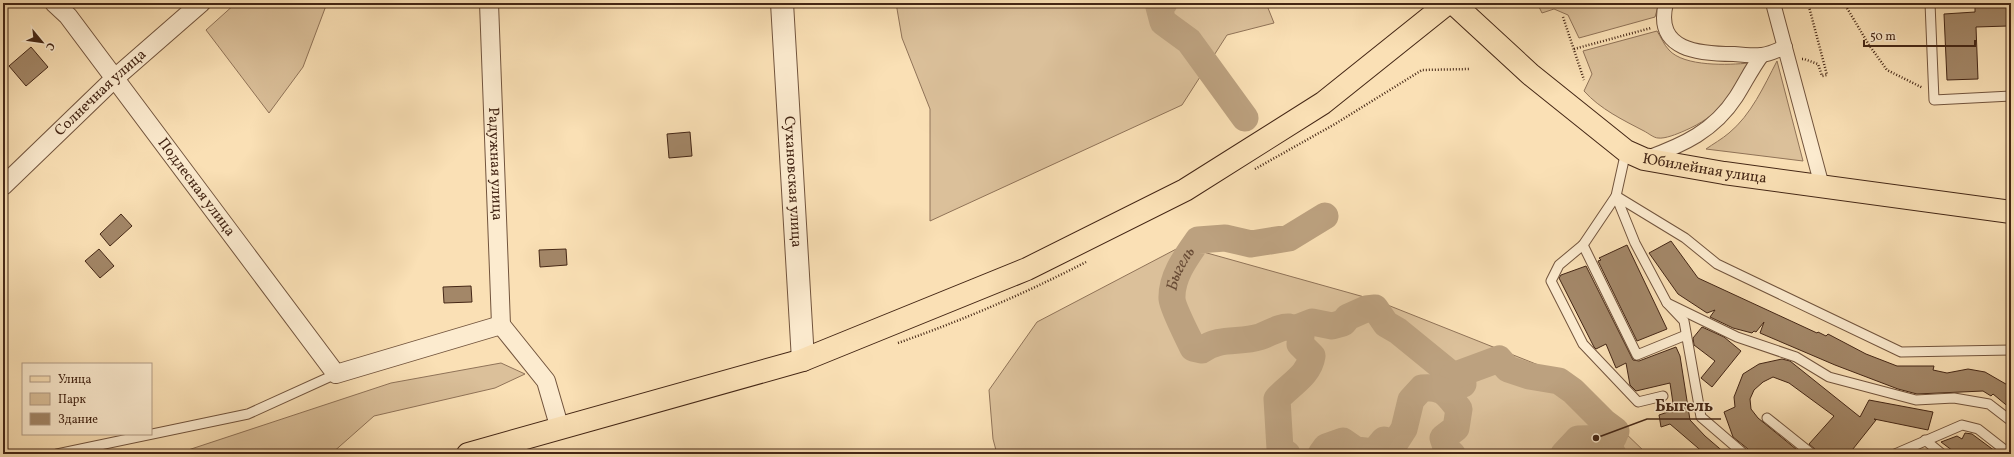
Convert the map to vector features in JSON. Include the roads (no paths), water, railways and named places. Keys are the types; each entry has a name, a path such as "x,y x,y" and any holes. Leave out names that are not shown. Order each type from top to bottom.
{"main road":[{"path":"468,454 803,360 1027,269 1185,190 1323,103 1448,3"},
{"name":"Юбилейная улица","path":"1453,3 1530,74 1635,155 1822,186 2011,212"}],"street":[{"name":"Подлесная улица","path":"54,3 68,16 336,374"},
{"name":"Солнечная улица","path":"3,186 115,78 201,3"},
{"name":"Радужная улица","path":"489,3 501,326"},
{"name":"Сухановская улица","path":"782,3 803,360"},
{"path":"1666,3 1664,24 1671,37 1676,42 1692,51 1762,55 1785,47"},
{"path":"1773,3 1822,186"},
{"path":"1635,155 1693,139 1716,121 1736,97 1762,55"},
{"path":"336,374 501,326 546,381 560,429"}],"lane":[{"path":"1930,3 1934,100 2011,96"},
{"path":"1635,155 1616,196 1583,246 1559,265 1551,281 1582,344 1638,402 1663,396"},
{"path":"1616,196 1635,243 1667,303 1684,321 1701,417 1744,454"},
{"path":"1616,196 1685,238 1717,264 1901,352 2011,350"},
{"path":"1583,246 1637,354 1686,335"},
{"path":"1667,303 1737,337 1796,357 1829,377 1916,400 1954,398 1989,404 2011,421"},
{"path":"152,434 248,414 336,374"},
{"path":"1767,418 1812,454"},
{"path":"1895,454 1962,425 1978,429 2010,454"},
{"path":"57,454 148,435"},
{"path":"1925,440 1942,454"}],"waterway":[{"name":"Быгель","path":"1164,3 1159,7 1163,22 1189,41 1245,118"},
{"name":"Быгель","path":"1287,454 1280,449 1277,399 1303,375 1310,363 1312,356 1300,344 1301,336 1292,328 1285,327 1252,339 1215,343 1202,350 1193,348 1173,304 1172,291 1180,268 1198,240 1225,238 1251,244 1289,238 1325,216"},
{"name":"Быгель","path":"1294,329 1312,322 1332,326 1343,323 1348,317 1366,309 1375,308 1386,324 1398,331 1463,384 1462,383"},
{"name":"Быгель","path":"1453,376 1499,359 1508,369 1529,376 1559,381 1573,391 1604,422 1616,431 1613,438 1606,444"},
{"name":"Быгель","path":"1321,454 1326,447 1343,441 1356,450 1374,452 1384,440 1393,446 1404,429 1411,400 1422,388 1435,388 1444,392 1459,409 1456,428 1443,438 1447,450 1452,454"},
{"name":"Быгель","path":"1564,454 1578,439 1598,440 1602,442 1613,454"}],"place":[{"name":"Быгель","path":"1596,438"}]}
